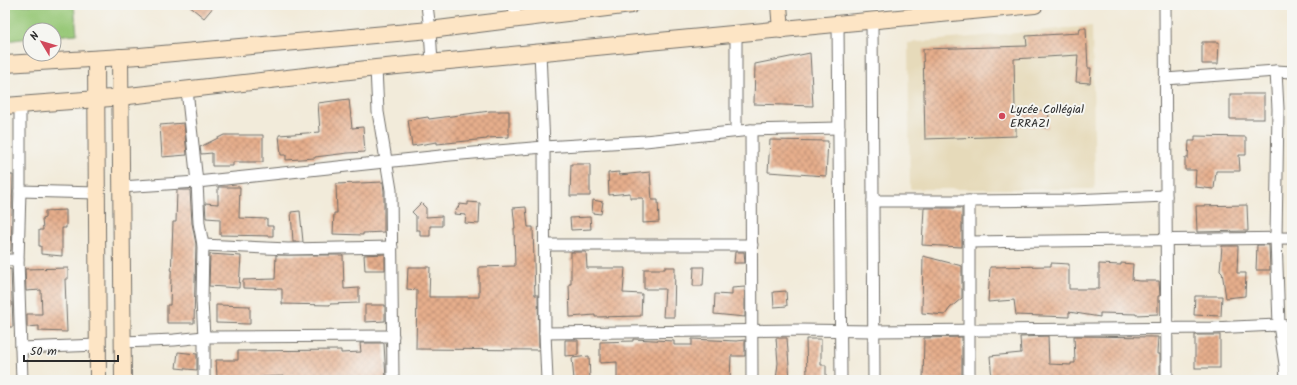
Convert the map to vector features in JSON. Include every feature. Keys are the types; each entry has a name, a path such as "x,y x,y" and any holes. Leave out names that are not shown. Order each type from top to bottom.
{"street":[{"path":"428,5 432,63"},
{"path":"5,64 96,59 430,30 515,12 631,5"},
{"path":"779,5 781,30"},
{"path":"22,380 18,260 20,191 12,106 120,97 376,68 872,21 935,10 1035,5"},
{"path":"1165,5 1168,328 1167,380"},
{"path":"872,21 874,380"},
{"path":"838,24 841,380"},
{"path":"736,34 736,131"},
{"path":"540,52 544,147 545,333 547,380"},
{"path":"120,57 123,380"},
{"path":"96,59 98,380"},
{"path":"376,68 378,112 391,190 393,380"},
{"path":"1165,79 1276,71 1292,72"},
{"path":"1276,71 1278,116 1276,238 1279,325 1286,380"},
{"path":"187,90 197,182 199,223 203,245 202,301 204,380"},
{"path":"121,188 197,182 387,161 544,147 646,141 751,130 839,128"},
{"path":"751,130 752,380"},
{"path":"20,191 97,193"},
{"path":"873,201 1072,200 1166,196"},
{"path":"969,201 969,380"},
{"path":"969,242 1166,238 1292,238"},
{"path":"203,245 288,248 392,247"},
{"path":"544,245 752,245"},
{"path":"5,260 18,260"},
{"path":"545,333 752,330 874,331 1168,328 1279,325 1292,327"},
{"path":"123,342 204,337 393,336"},
{"path":"21,348 98,345"}],"shaded area":[{"name":"Lycée Collégial ERRAZI","path":"1092,26 1095,189 910,189 908,43"}],"green space":[{"path":"5,5 74,5 77,34 62,35 62,22 22,22 22,39 5,41"}],"building":[{"path":"188,5 215,5 204,18"},
{"path":"1080,28 1086,28 1088,68 1091,68 1090,83 1076,82 1078,55 1014,59 1015,109 1049,111 1048,128 1016,125 1016,136 925,139 923,49 1027,46 1026,36 1079,33"},
{"path":"1202,42 1219,42 1218,64 1202,64"},
{"path":"810,53 813,106 754,104 755,64"},
{"path":"1230,94 1264,94 1264,119 1230,119"},
{"path":"349,99 352,128 363,127 365,152 286,160 286,155 281,155 279,135 320,132 318,103"},
{"path":"490,111 509,111 509,137 437,144 437,142 412,146 408,120 428,117 429,119"},
{"path":"184,123 187,155 162,157 160,125"},
{"path":"224,135 263,135 263,162 233,162 233,166 212,166 212,153 201,154 200,147"},
{"path":"1195,136 1246,137 1246,155 1239,155 1240,171 1216,171 1214,189 1195,187 1196,170 1185,170 1185,158 1188,158 1189,141 1195,141"},
{"path":"770,140 828,141 826,176 768,172"},
{"path":"571,164 590,164 590,196 570,196"},
{"path":"619,172 619,175 650,172 652,200 658,200 659,222 643,223 643,198 630,198 630,193 609,195 608,173"},
{"path":"5,175 13,175 11,251 6,251 7,234 5,234"},
{"path":"383,182 384,232 363,233 363,235 333,234 334,213 337,213 336,184"},
{"path":"218,187 240,187 239,218 267,219 267,226 273,226 273,236 220,235 220,219 206,218 205,203 218,204"},
{"path":"177,190 190,190 192,223 196,244 194,323 167,323 167,305 170,305 173,222 176,222"},
{"path":"593,200 603,202 601,214 592,213"},
{"path":"468,202 480,203 479,224 465,223 466,215 454,214 460,204 468,205"},
{"path":"421,203 426,208 426,217 442,216 442,226 430,226 430,236 420,236 420,230 416,230 416,216 412,212"},
{"path":"1247,205 1248,231 1197,232 1196,206"},
{"path":"526,207 528,227 533,227 535,295 538,295 539,350 416,349 417,290 407,289 408,267 430,267 429,297 479,297 479,267 515,266 515,228 513,208"},
{"path":"924,208 962,208 962,247 922,245"},
{"path":"66,210 66,228 62,228 62,256 41,254 41,246 39,246 39,230 43,230 42,219 45,218 45,211"},
{"path":"300,211 303,242 293,242 291,212"},
{"path":"590,217 591,229 571,230 570,218"},
{"path":"1257,245 1269,245 1270,270 1256,270"},
{"path":"1222,246 1238,246 1237,273 1246,273 1245,296 1226,298 1222,272 1220,270"},
{"path":"571,252 586,252 587,268 625,268 623,293 642,294 641,316 595,317 595,315 570,317 569,284 571,284"},
{"path":"735,252 744,252 745,263 734,263"},
{"path":"210,254 241,256 239,288 209,286"},
{"path":"385,254 385,270 365,270 364,255"},
{"path":"276,255 343,255 344,289 359,288 359,303 330,305 282,304 282,289 243,288 243,280 275,279"},
{"path":"923,256 962,266 962,298 950,308 945,315 922,313"},
{"path":"1051,263 1069,264 1069,289 1099,289 1099,264 1133,264 1132,280 1159,281 1160,296 1158,296 1158,314 1136,315 1100,313 1100,317 1069,312 1069,317 1016,315 1014,300 988,302 990,267 1051,266"},
{"path":"665,267 675,267 674,317 663,317 665,289 644,289 644,269 665,269"},
{"path":"694,267 704,267 703,286 693,286"},
{"path":"68,268 68,279 65,279 67,332 39,331 39,326 27,327 27,314 42,314 41,290 26,291 25,269"},
{"path":"5,269 11,269 13,327 5,327"},
{"path":"745,287 745,317 714,314 715,294 732,295 732,288"},
{"path":"786,291 787,306 774,307 773,292"},
{"path":"1195,296 1222,296 1221,316 1194,315"},
{"path":"216,305 250,306 250,324 216,323"},
{"path":"365,305 385,305 385,321 365,322"},
{"path":"1195,335 1220,335 1220,368 1195,368"},
{"path":"1048,336 1049,364 1071,365 1071,363 1075,363 1074,336 1158,337 1157,354 1160,354 1160,380 992,380 990,356 1021,353 1020,337"},
{"path":"962,337 962,380 923,380 924,338"},
{"path":"776,338 787,338 790,380 776,380 778,363"},
{"path":"633,339 674,341 674,345 692,345 692,339 745,340 745,356 731,356 730,380 617,380 617,362 600,363 600,342 633,341"},
{"path":"806,339 821,339 821,365 826,365 826,378 807,378"},
{"path":"565,340 578,340 578,355 565,356"},
{"path":"360,343 384,343 386,380 285,380 285,376 263,377 263,380 241,380 241,377 217,377 216,360 238,360 238,351 341,350 341,353 361,352"},
{"path":"178,352 197,354 197,370 176,368"},
{"path":"589,356 590,380 574,380 572,358"}],"place":[{"name":"Lycée Collégial ERRAZI","path":"1002,116"}]}
